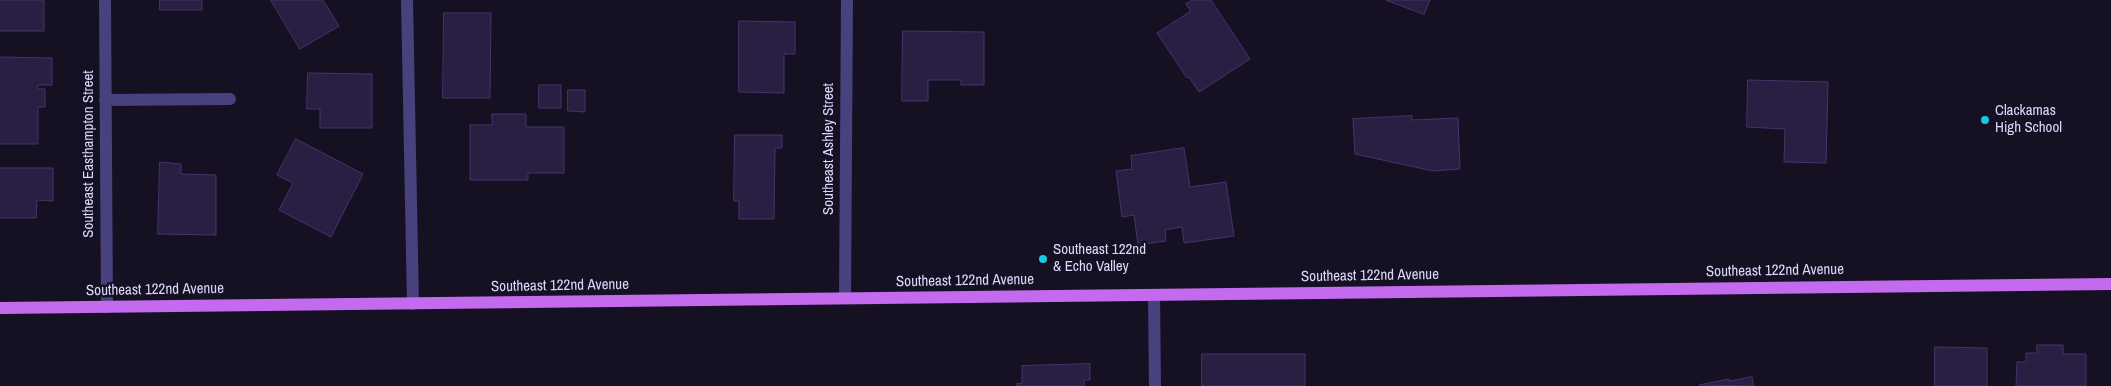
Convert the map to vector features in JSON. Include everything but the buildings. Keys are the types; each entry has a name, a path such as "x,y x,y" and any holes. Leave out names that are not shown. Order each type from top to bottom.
{"main road":[{"name":"Southeast 122nd Avenue","path":"0,308 2111,284"}],"street":[{"name":"Southeast Easthampton Street","path":"105,0 107,307"},
{"path":"406,0 413,304"},
{"name":"Southeast Ashley Street","path":"845,298 846,0"},
{"path":"105,100 230,99"},
{"path":"1154,295 1155,386"}],"place":[{"name":"Clackamas High School","path":"1985,120"},
{"name":"Southeast 122nd & Echo Valley","path":"1043,259"}]}
